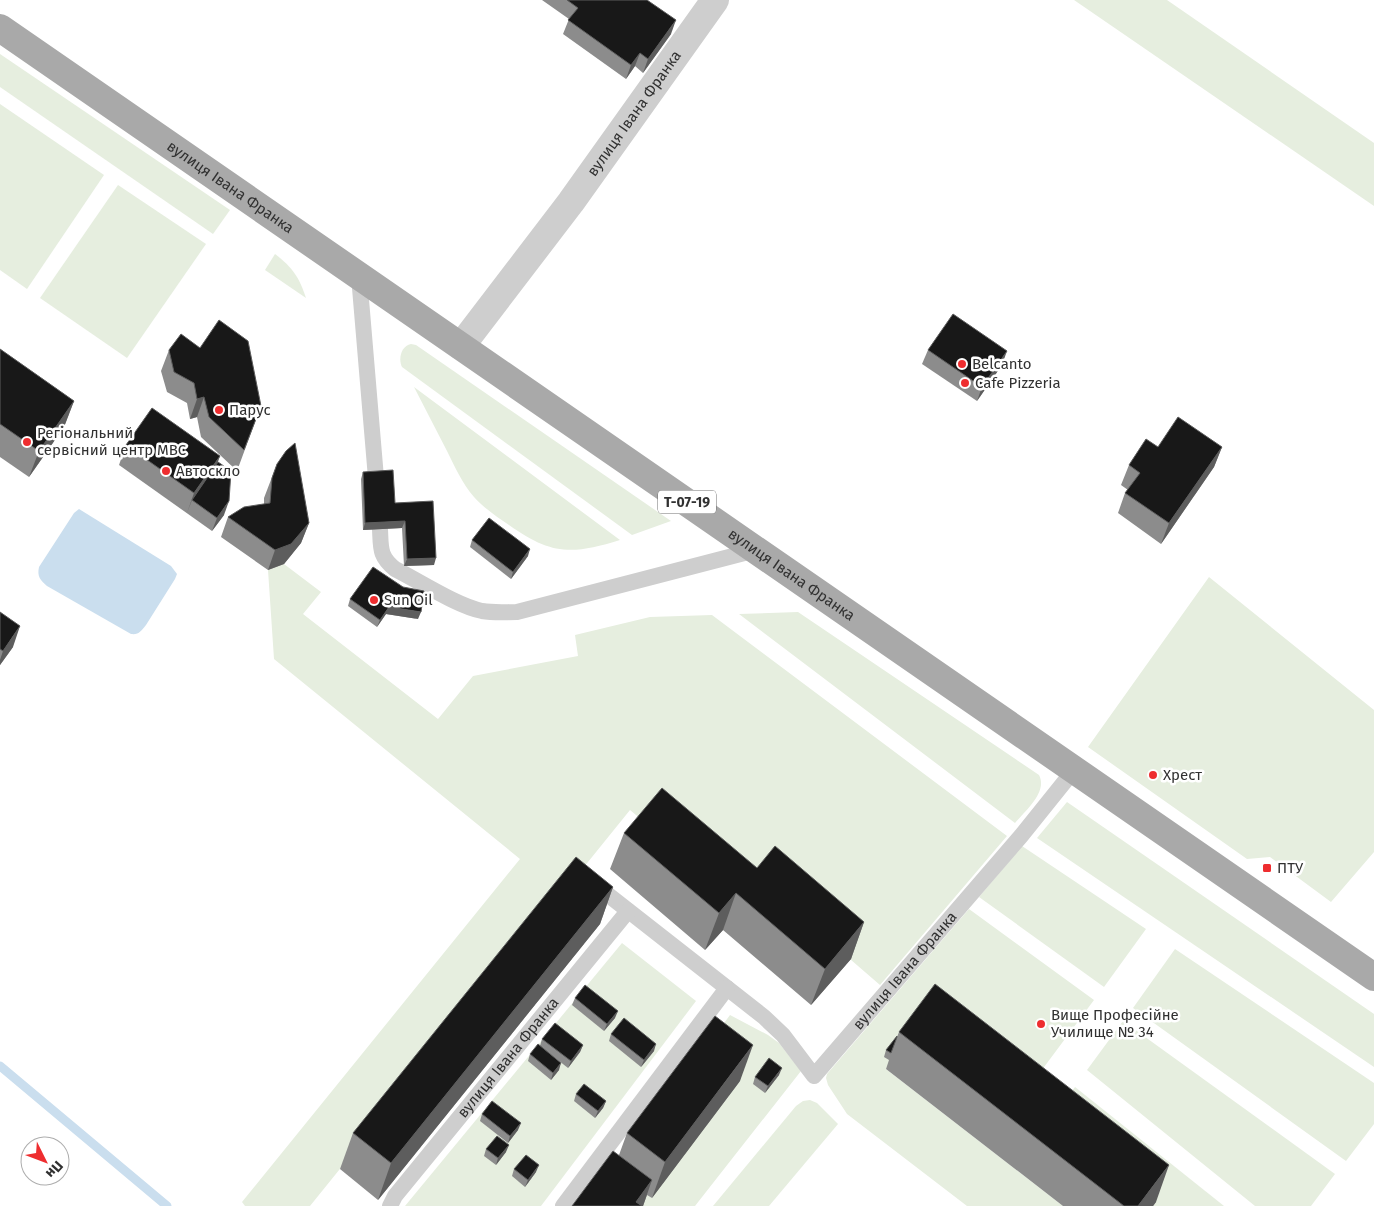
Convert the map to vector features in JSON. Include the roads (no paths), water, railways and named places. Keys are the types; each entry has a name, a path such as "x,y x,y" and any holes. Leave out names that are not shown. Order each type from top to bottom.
{"main road":[{"name":"вулиця Івана Франка","path":"0,28 1374,977"}],"street":[{"name":"вулиця Івана Франка","path":"461,346 571,202 715,0"}],"lane":[{"path":"359,276 376,478"},
{"path":"380,529 382,554 395,569 460,603 496,613 517,612 756,550"},
{"name":"вулиця Івана Франка","path":"593,883 727,988 783,1035 814,1076 1074,770"},
{"name":"вулиця Івана Франка","path":"390,1206 395,1196 628,911"},
{"path":"563,1206 727,988"}],"water":[{"path":"79,509 171,566 177,574 146,625 138,633 131,634 47,586 40,578 38,573 39,567 74,513"}],"waterway":[{"path":"0,1066 167,1206"}],"place":[{"name":"Belcanto","path":"962,364"},
{"name":"Cafe Pizzeria","path":"965,383"},
{"name":"Парус","path":"219,410"},
{"name":"Регіональний сервісний центр МВС","path":"27,442"},
{"name":"Автоскло","path":"166,471"},
{"name":"Sun Oil","path":"374,600"},
{"name":"Хрест","path":"1153,775"},
{"name":"ПТУ","path":"1267,868"},
{"name":"Вище Професійне Училище № 34","path":"1041,1024"}]}
